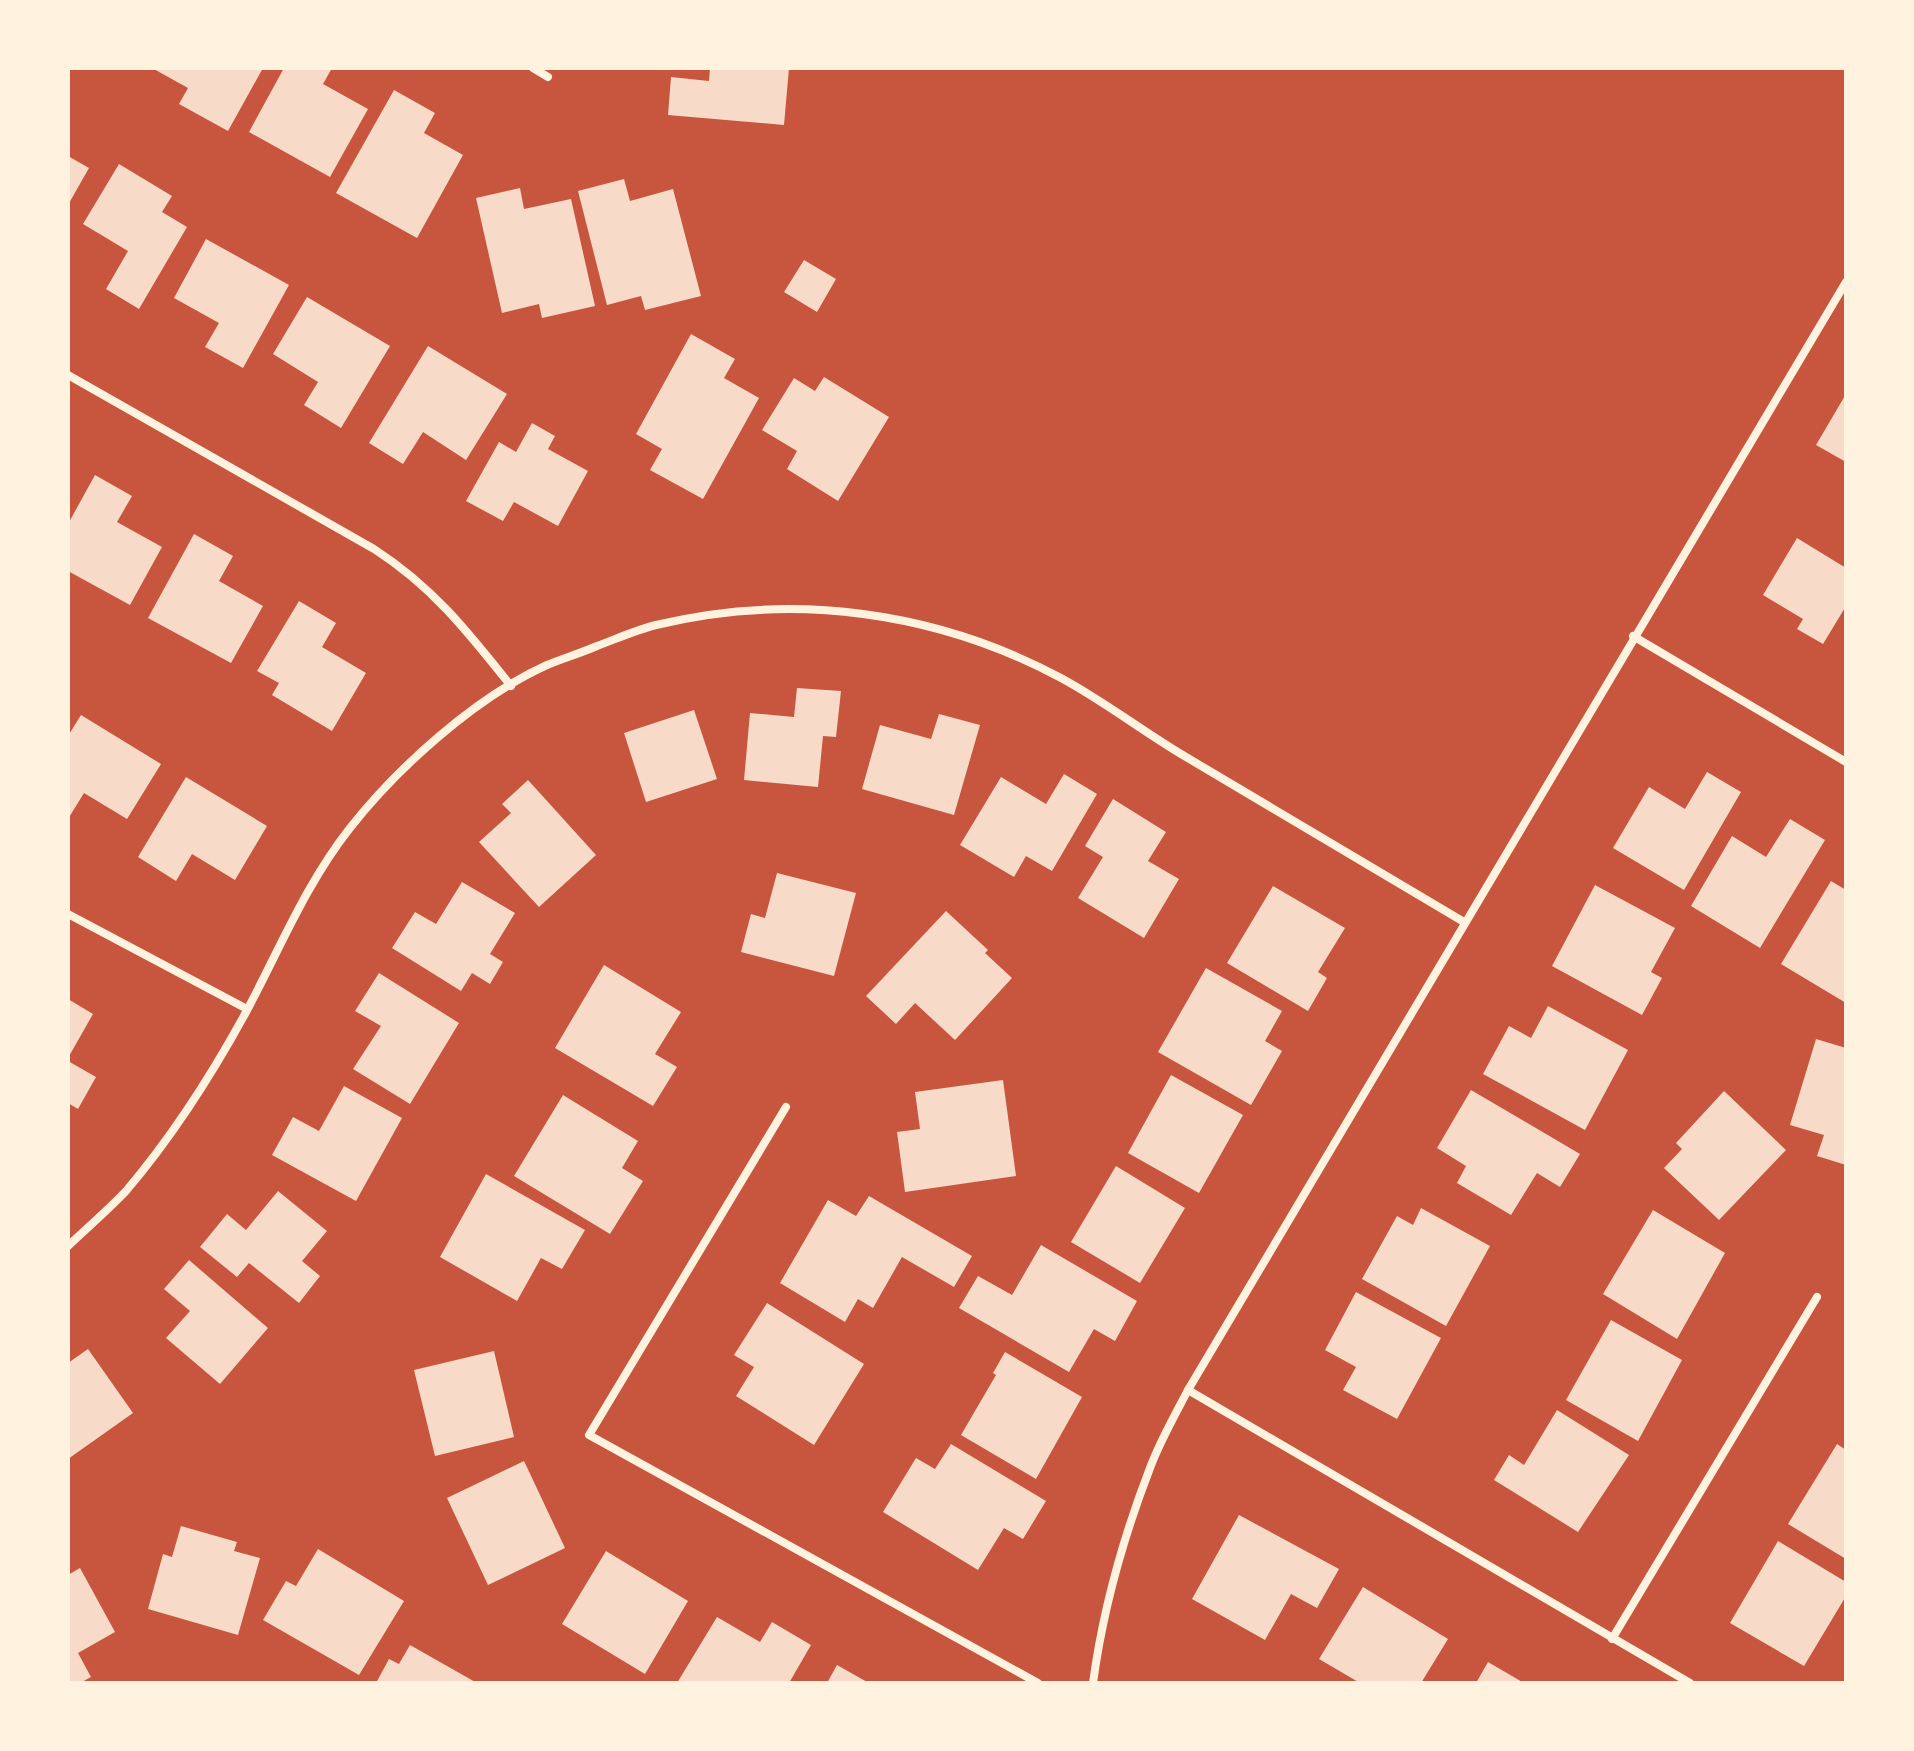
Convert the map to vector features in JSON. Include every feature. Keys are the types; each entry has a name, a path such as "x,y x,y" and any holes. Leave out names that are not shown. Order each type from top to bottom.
{"street":[{"path":"533,68 548,77"},
{"path":"1093,1683 1101,1629 1122,1548 1151,1465 1188,1390 1846,282"},
{"path":"68,375 405,569 458,619 511,686"},
{"path":"68,1246 125,1192 210,1075 302,900 356,821 434,741 465,716 544,667 652,625 767,609 853,610 939,629 980,643 1061,678 1138,728 1464,922"},
{"path":"1633,636 1846,762"},
{"path":"68,914 247,1009"},
{"path":"786,1107 589,1435 1038,1683"},
{"path":"1612,1639 1817,1297"},
{"path":"1188,1390 1690,1683"}],"building":[{"path":"152,68 263,68 228,131 179,104 188,88"},
{"path":"284,68 332,68 323,84 368,109 330,177 249,132"},
{"path":"710,68 789,68 784,125 668,115 671,77 709,81"},
{"path":"394,90 435,113 424,133 463,155 417,238 336,193"},
{"path":"68,156 89,168 68,205"},
{"path":"119,164 172,196 162,212 187,227 139,309 106,289 128,251 83,224"},
{"path":"624,179 630,201 673,189 701,296 645,310 641,296 607,305 578,191"},
{"path":"520,188 524,209 571,199 595,306 542,318 539,304 502,313 476,198"},
{"path":"206,239 289,285 243,368 205,347 219,323 174,298"},
{"path":"804,260 836,279 817,312 784,292"},
{"path":"307,297 390,346 341,428 304,405 318,382 273,354"},
{"path":"691,334 735,359 724,378 759,398 703,499 650,470 662,449 636,434"},
{"path":"428,346 507,394 466,460 423,432 403,464 369,443"},
{"path":"824,377 889,417 838,501 787,469 797,451 762,430 794,378 815,391"},
{"path":"1846,394 1846,462 1816,445"},
{"path":"532,423 555,436 548,449 588,471 558,526 514,502 503,521 466,501 499,442 516,452"},
{"path":"95,475 132,496 117,522 162,547 130,605 68,571 68,524"},
{"path":"194,534 233,556 219,581 263,606 231,663 148,618"},
{"path":"1797,538 1846,568 1846,606 1823,644 1797,629 1803,619 1763,595"},
{"path":"299,601 336,623 322,647 366,673 332,731 272,695 279,683 257,671"},
{"path":"797,688 841,691 836,737 823,736 818,787 744,780 750,713 794,717"},
{"path":"694,710 717,779 646,802 624,733"},
{"path":"939,714 980,725 954,815 862,789 880,725 931,739"},
{"path":"81,715 161,764 127,819 84,793 68,819 68,736"},
{"path":"1707,772 1741,792 1684,890 1613,848 1649,787 1685,809"},
{"path":"1064,774 1097,794 1052,871 1026,856 1014,877 960,845 1001,777 1046,804"},
{"path":"186,777 267,826 235,880 192,854 176,881 138,857"},
{"path":"528,780 596,855 539,907 479,842 511,813 502,804"},
{"path":"1113,799 1166,832 1148,861 1179,879 1144,938 1078,898 1103,857 1085,846"},
{"path":"1790,819 1825,840 1760,948 1691,906 1732,836 1766,857"},
{"path":"777,873 856,893 834,976 741,952 751,914 765,918"},
{"path":"1831,881 1846,890 1846,1003 1781,964"},
{"path":"462,882 515,913 490,954 503,962 490,984 472,973 461,991 392,948 415,912 436,924"},
{"path":"1595,885 1675,928 1651,972 1662,978 1642,1015 1552,966"},
{"path":"1273,886 1345,928 1318,972 1327,978 1308,1011 1227,963"},
{"path":"946,911 988,950 985,953 1012,978 955,1040 915,1003 896,1024 866,996"},
{"path":"604,965 681,1012 655,1054 677,1067 653,1106 555,1048"},
{"path":"1206,968 1282,1011 1265,1041 1282,1051 1251,1105 1158,1052"},
{"path":"379,973 459,1023 410,1104 353,1069 381,1026 355,1011"},
{"path":"68,999 93,1014 68,1058"},
{"path":"1548,1006 1628,1050 1585,1130 1483,1074 1509,1026 1531,1038"},
{"path":"1816,1039 1846,1048 1846,1165 1817,1156 1824,1135 1790,1125"},
{"path":"68,1061 96,1077 78,1109 68,1103"},
{"path":"1171,1075 1243,1115 1199,1193 1128,1153"},
{"path":"1003,1080 1016,1176 905,1192 897,1132 920,1129 915,1092"},
{"path":"344,1086 402,1118 356,1201 272,1155 293,1117 319,1131"},
{"path":"1471,1090 1580,1154 1560,1187 1537,1173 1511,1215 1457,1183 1466,1166 1437,1148"},
{"path":"1724,1091 1786,1150 1719,1220 1664,1168 1682,1149 1676,1143"},
{"path":"563,1095 638,1141 622,1168 643,1181 610,1234 514,1176"},
{"path":"1116,1166 1185,1208 1140,1283 1071,1242"},
{"path":"486,1174 585,1230 562,1269 541,1258 517,1301 440,1257"},
{"path":"278,1191 327,1231 302,1261 320,1276 299,1303 249,1263 237,1277 200,1247 227,1214 246,1230"},
{"path":"869,1196 972,1256 954,1287 902,1257 873,1308 858,1299 845,1322 780,1283 828,1200 856,1216"},
{"path":"1421,1208 1490,1246 1446,1326 1362,1279 1397,1216 1413,1225"},
{"path":"1653,1210 1725,1253 1677,1339 1603,1294"},
{"path":"1041,1245 1137,1301 1115,1341 1094,1329 1069,1372 959,1308 978,1276 1012,1295"},
{"path":"189,1260 268,1328 220,1384 166,1338 190,1311 164,1289"},
{"path":"1356,1292 1441,1338 1397,1419 1343,1390 1356,1367 1325,1350"},
{"path":"767,1303 864,1364 814,1445 736,1396 754,1367 734,1355"},
{"path":"1611,1320 1682,1360 1638,1441 1566,1400"},
{"path":"88,1349 133,1413 68,1459 68,1363"},
{"path":"494,1351 514,1437 435,1456 414,1370"},
{"path":"1005,1352 1082,1397 1036,1479 961,1435 996,1375 993,1373"},
{"path":"1557,1410 1629,1455 1578,1532 1494,1480 1509,1455 1524,1465"},
{"path":"951,1444 1046,1501 1023,1539 1004,1528 978,1570 883,1512 916,1458 935,1469"},
{"path":"1837,1444 1846,1450 1846,1559 1788,1524"},
{"path":"524,1461 565,1548 488,1585 447,1498"},
{"path":"1239,1515 1339,1569 1317,1608 1291,1594 1265,1640 1192,1599"},
{"path":"181,1526 237,1542 234,1551 260,1558 238,1635 148,1609 163,1554 172,1557"},
{"path":"1778,1541 1846,1582 1846,1596 1804,1666 1730,1623"},
{"path":"318,1549 404,1601 359,1675 263,1620 286,1581 296,1586"},
{"path":"606,1551 688,1601 645,1674 562,1624"},
{"path":"80,1568 115,1632 78,1653 91,1677 80,1683 68,1683 68,1575"},
{"path":"1363,1587 1448,1639 1421,1683 1360,1683 1319,1659"},
{"path":"717,1617 760,1642 772,1622 811,1645 789,1683 677,1683"},
{"path":"410,1645 477,1683 376,1683 389,1659 399,1664"},
{"path":"1488,1662 1524,1683 1476,1683"},
{"path":"837,1665 869,1683 827,1683"}]}
